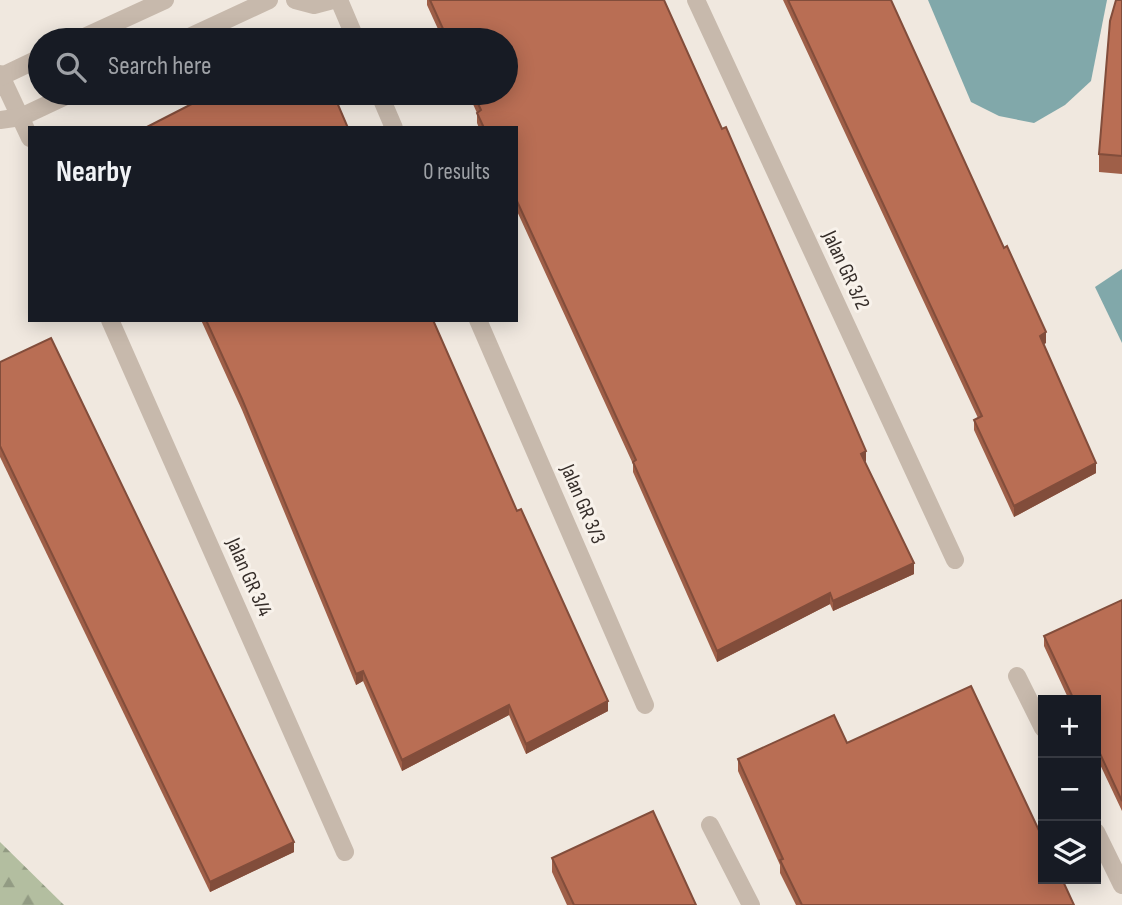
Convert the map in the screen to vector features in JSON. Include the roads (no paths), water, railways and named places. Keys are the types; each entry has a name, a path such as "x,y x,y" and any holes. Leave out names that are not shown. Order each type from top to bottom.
{"street":[{"path":"104,28 165,0"},
{"path":"209,28 269,0"},
{"path":"295,0 314,5 333,0"},
{"path":"339,0 351,28"},
{"name":"Jalan GR 3/2","path":"696,0 955,559"},
{"path":"28,63 0,76 28,134"},
{"path":"0,120 20,117 46,105"},
{"path":"384,105 393,126"},
{"name":"Jalan GR 3/4","path":"111,322 345,852"},
{"name":"Jalan GR 3/3","path":"479,322 645,705"},
{"path":"1017,676 1038,718"},
{"path":"710,825 751,905"},
{"path":"1101,842 1122,885"}],"water":[{"path":"928,0 1107,0 1091,81 1065,105 1034,123 999,116 971,102"},
{"path":"1122,269 1122,343 1095,287"}]}
